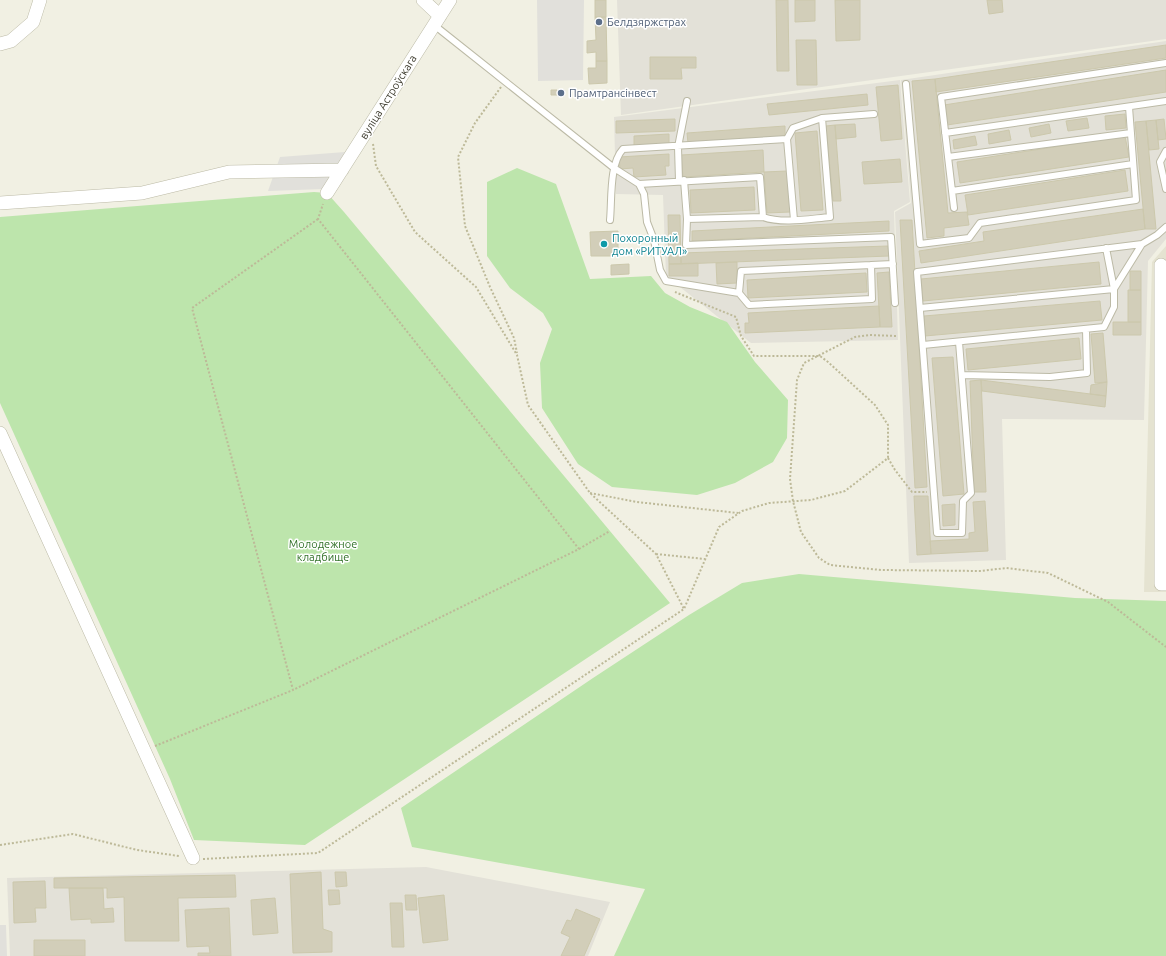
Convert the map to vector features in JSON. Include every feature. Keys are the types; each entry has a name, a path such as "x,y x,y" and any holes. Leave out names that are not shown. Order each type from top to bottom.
{"street":[{"path":"0,44 11,41 34,22 40,0"},
{"path":"423,0 437,20"},
{"name":"вуліца Астроўскага","path":"327,193 450,0"},
{"path":"0,204 142,193 229,172 342,170"},
{"path":"1161,265 1164,315 1161,584 1166,584"},
{"path":"0,433 193,858"}],"lane":[{"path":"437,20 505,81 614,168 639,184 644,194 648,222 654,240 660,270 666,281 739,293 749,305 872,299 871,265"},
{"path":"954,208 941,97 1166,63"},
{"path":"906,84 920,244 969,238 980,223 1136,200 1129,107"},
{"path":"687,101 678,147 681,181 687,219 686,245 891,237 895,303"},
{"path":"945,133 1166,101"},
{"path":"794,220 787,139 793,128 822,118 874,114"},
{"path":"687,219 763,217 771,220 794,220 830,217 822,118"},
{"path":"948,157 1131,132"},
{"path":"610,220 614,168 617,155 623,149 678,147 787,139"},
{"path":"1166,151 1160,162 1166,189"},
{"path":"952,191 1133,164"},
{"path":"639,184 760,177 763,217"},
{"path":"960,342 971,493 963,501 962,533 937,533 918,272 1142,244 1158,235 1166,227"},
{"path":"1114,288 1142,244"},
{"path":"923,346 1104,327 1114,306 1114,288 1106,248"},
{"path":"739,293 741,271 893,264"},
{"path":"920,308 1114,288"},
{"path":"962,375 1050,377 1087,373 1086,329"}],"path":[{"path":"505,81 476,123 458,157 465,226 490,287 514,338 528,405 590,493 656,554 684,609"},
{"path":"370,125 376,166 415,232 476,287 518,355"},
{"path":"293,690 192,308 318,219 327,193"},
{"path":"318,219 579,549"},
{"path":"666,281 669,289 736,317 741,336 754,356 820,356 828,362 875,405 888,426 888,458 895,470 912,492 934,492"},
{"path":"896,336 870,335 855,337 804,363 797,380 790,479 793,501 801,532 819,558 830,565 881,570 981,571 1006,568 1048,573 1108,602 1166,647"},
{"path":"0,845 73,834 137,850 204,860 318,853 684,609 719,527 739,513 769,503 811,500 845,492 888,458"},
{"path":"590,493 637,502 739,513"},
{"path":"155,746 293,690 579,549 610,531"},
{"path":"656,554 706,559"}],"shaded area":[{"path":"537,0 584,0 583,80 538,81"},
{"path":"617,0 1166,0 1166,39 621,115"},
{"path":"1166,41 1166,239 1148,261 1144,420 1002,419 1006,560 909,563 895,212 911,203 901,80"},
{"path":"900,80 910,202 894,211 898,340 751,343 666,276 663,195 616,194 614,117"},
{"path":"345,152 324,189 268,191 280,157"},
{"path":"1166,246 1166,592 1144,592 1152,262"},
{"path":"426,867 610,902 588,956 10,956 7,878"},
{"path":"0,925 6,925 7,956 0,956"}],"green space":[{"path":"517,168 556,184 590,279 651,276 665,293 690,307 727,322 755,362 788,400 787,438 773,462 735,483 697,495 612,487 578,464 542,408 540,363 552,329 543,313 510,288 487,256 487,182"},
{"name":"Молодежное кладбище","path":"314,192 327,193 344,212 670,603 305,845 194,840 170,779 0,403 0,217"},
{"path":"799,574 1075,598 1166,601 1166,956 614,956 645,889 412,847 401,808 593,678 689,615 742,583"}],"building":[{"path":"595,0 606,0 606,17 595,17"},
{"path":"776,0 788,0 789,71 777,71"},
{"path":"795,0 815,0 815,21 795,22"},
{"path":"835,0 860,0 860,40 836,41"},
{"path":"987,0 1002,0 1003,12 989,14"},
{"path":"595,17 606,17 607,61 596,61 596,52 587,53 587,41 596,40"},
{"path":"796,40 816,40 817,85 797,85"},
{"path":"1166,45 1166,58 936,92 935,79"},
{"path":"650,57 696,57 696,68 681,68 682,79 650,79"},
{"path":"596,61 607,61 607,83 589,84 588,68 596,68"},
{"path":"1166,70 1166,92 947,125 944,105"},
{"path":"935,79 948,213 967,212 969,225 944,228 944,236 927,238 912,81"},
{"path":"898,85 902,139 881,141 876,87"},
{"path":"551,90 557,90 557,95 551,95"},
{"name":"Прамтрансінвест","path":"558,90 564,90 564,95 558,95"},
{"path":"867,94 868,105 769,115 767,104"},
{"path":"1125,114 1126,128 1106,130 1105,116"},
{"path":"1087,118 1089,128 1068,131 1066,121"},
{"path":"675,119 675,131 616,133 616,121"},
{"path":"1164,119 1166,139 1158,140 1156,120"},
{"path":"1156,120 1159,149 1149,150 1146,121"},
{"path":"1146,121 1156,229 1145,229 1135,122"},
{"path":"855,124 856,137 836,139 835,125"},
{"path":"1049,124 1051,133 1031,137 1029,128"},
{"path":"835,125 841,201 833,201 826,126"},
{"path":"785,126 785,136 688,143 687,133"},
{"path":"1009,130 1011,140 989,144 988,134"},
{"path":"817,131 823,210 801,211 795,133"},
{"path":"669,134 669,144 634,146 634,136"},
{"path":"975,136 977,145 954,149 953,140"},
{"path":"1125,136 1129,157 960,183 957,162"},
{"path":"763,150 764,172 683,177 681,155"},
{"path":"669,154 669,166 665,166 666,175 634,177 633,168 620,169 619,157"},
{"path":"900,159 902,182 864,184 862,162"},
{"path":"1125,170 1128,191 968,215 965,195"},
{"path":"787,171 790,212 767,213 764,172"},
{"path":"754,187 755,210 691,213 690,190"},
{"path":"1143,209 1145,229 921,263 919,251 984,241 983,232"},
{"path":"668,215 680,215 681,264 669,264"},
{"path":"900,220 912,220 927,487 915,488"},
{"path":"889,221 889,231 692,241 692,231"},
{"name":"Похоронный дом «РИТУАЛ»","path":"618,231 618,256 591,256 590,232"},
{"path":"888,246 889,256 681,264 681,253"},
{"path":"737,262 737,283 717,284 716,263"},
{"path":"1099,262 1101,284 923,301 921,279"},
{"path":"698,263 698,276 669,276 669,264"},
{"path":"629,264 629,274 611,275 611,265"},
{"path":"1130,271 1141,271 1141,290 1130,290"},
{"path":"889,272 892,327 880,327 877,273"},
{"path":"866,273 867,292 748,298 747,280"},
{"path":"1128,290 1141,290 1141,322 1128,322"},
{"path":"1100,301 1102,320 925,336 924,316"},
{"path":"879,306 880,327 745,333 745,323 749,323 748,313"},
{"path":"1113,322 1141,322 1141,335 1113,335"},
{"path":"1103,333 1107,382 1095,383 1091,334"},
{"path":"1079,338 1081,359 968,370 966,349"},
{"path":"953,357 964,494 943,496 932,358"},
{"path":"981,380 1106,396 1105,407 982,391"},
{"path":"981,380 986,492 974,492 970,381"},
{"path":"1107,382 1106,396 1090,394 1091,385"},
{"path":"914,496 928,496 931,554 917,555"},
{"path":"985,501 988,551 931,554 930,541 969,539 969,533 975,532 973,502"},
{"path":"955,504 955,525 943,526 942,505"},
{"path":"321,872 323,929 332,932 332,952 293,953 290,874"},
{"path":"335,872 346,872 347,886 336,887"},
{"path":"235,875 236,897 178,898 179,941 125,941 124,897 107,898 107,888 54,888 54,878"},
{"path":"45,881 46,908 35,908 36,922 14,923 13,882"},
{"path":"69,888 103,888 104,909 113,908 114,922 91,923 91,919 71,920"},
{"path":"328,890 339,890 340,904 329,905"},
{"path":"405,895 416,895 417,910 406,910"},
{"path":"444,895 448,940 423,943 418,898"},
{"path":"275,898 278,933 253,935 251,900"},
{"path":"390,903 402,903 404,947 392,947"},
{"path":"229,908 231,956 198,956 198,953 210,953 209,946 187,947 185,910"},
{"path":"576,909 600,919 584,956 561,956 570,937 561,933 567,920 571,921"},
{"path":"34,940 85,940 85,956 34,956"}],"place":[{"name":"Белдзяржстрах","path":"599,22"},
{"name":"Прамтрансінвест","path":"561,93"},
{"name":"Похоронный дом «РИТУАЛ»","path":"604,244"}]}
